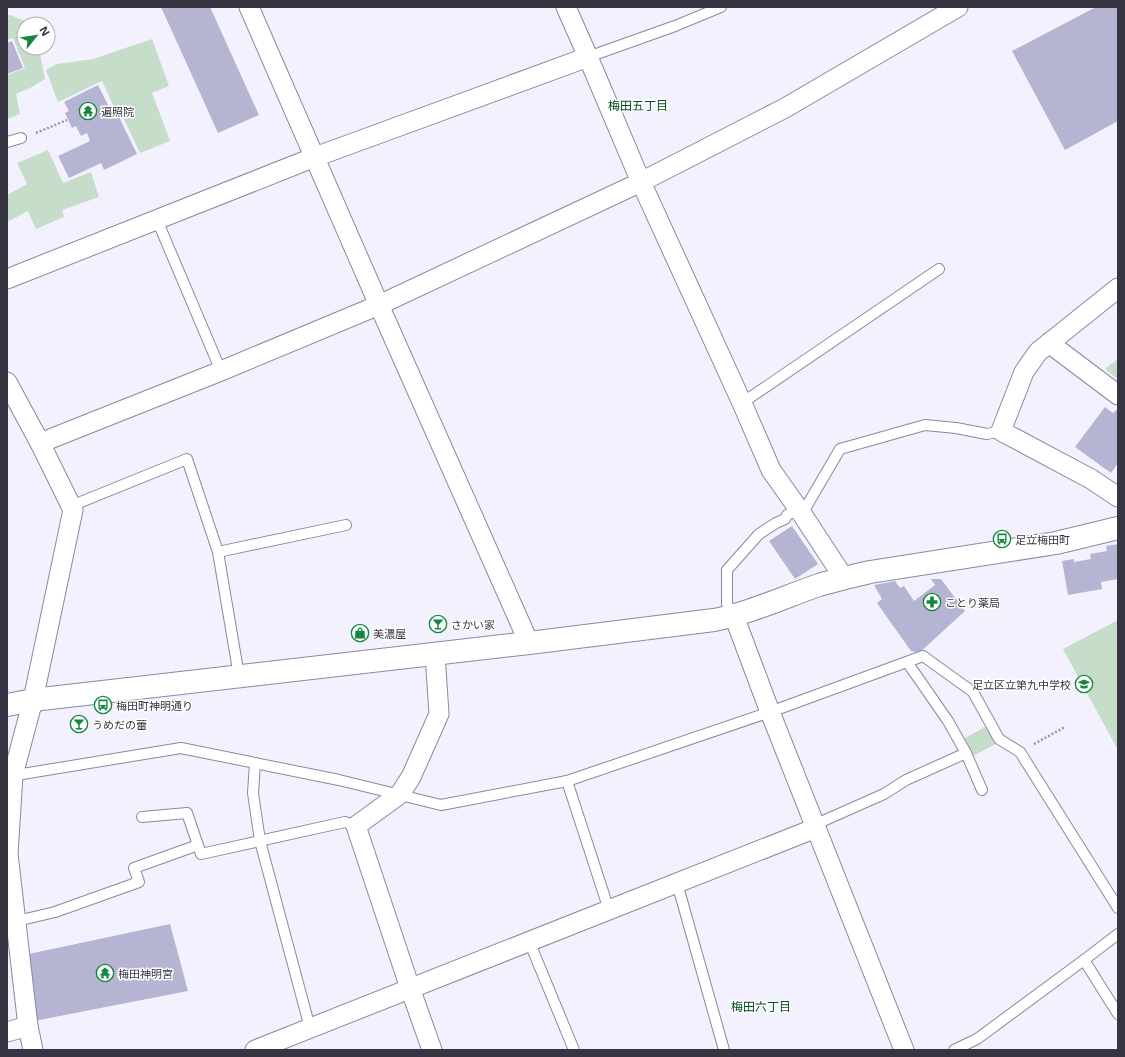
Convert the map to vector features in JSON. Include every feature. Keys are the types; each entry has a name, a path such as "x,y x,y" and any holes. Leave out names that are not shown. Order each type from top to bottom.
{"street":[{"path":"249,7 529,643"},
{"path":"566,7 641,182 771,470 844,578"},
{"path":"40,443 221,371 379,305 641,182 785,108 958,7"},
{"path":"7,279 315,157 588,57"},
{"path":"1118,288 1038,352 1024,372 1001,431 1091,479 1118,496"},
{"path":"1049,343 1118,395"},
{"path":"7,382 40,443 73,510 33,700 10,776 8,854 13,912 28,1026 33,1050"},
{"path":"7,705 33,700 529,643 714,620 734,616 820,585 870,572 1056,543 1118,528"},
{"path":"734,616 770,712 904,1050"},
{"path":"432,1050 356,826 400,794 411,777 439,714 435,654"},
{"path":"255,1050 677,883 815,826"},
{"path":"7,1032 28,1026"}],"lane":[{"path":"588,57 676,26 721,7"},
{"path":"7,142 22,138"},
{"path":"157,220 221,371"},
{"path":"742,403 939,269"},
{"path":"734,616 727,604 727,570 759,534 785,519 788,515 800,511 840,449 925,425 956,428 987,434 1001,431"},
{"path":"71,506 187,459 218,552 239,676"},
{"path":"218,552 346,525"},
{"path":"10,776 181,748 339,780 441,805 567,781 770,712 923,656 973,692 999,738 1020,752 1118,908"},
{"path":"906,662 948,721 966,754 982,790"},
{"path":"815,826 884,794 906,780 966,754"},
{"path":"255,763 253,793 260,841 310,1028"},
{"path":"567,781 609,910"},
{"path":"142,817 188,813 201,854 345,822 356,826"},
{"path":"13,912 56,912 139,882 134,868 198,845"},
{"path":"677,883 724,1050"},
{"path":"954,1050 977,1039 1118,934"},
{"path":"529,941 574,1050"},
{"path":"1084,960 1118,1014"}],"path":[{"path":"53,126 66,120"},
{"path":"1020,752 1065,727"}],"green space":[{"path":"11,15 16,17 16,46 13,38 7,40 7,16"},
{"path":"152,39 169,86 152,93 170,141 140,153 121,113 117,114 102,81 58,102 46,70 57,64 93,59"},
{"path":"20,56 40,56 45,79 16,94 20,114 7,119 7,75 25,68"},
{"path":"48,150 63,183 91,172 99,197 62,210 64,217 36,229 28,211 7,222 7,195 27,184 17,163"},
{"path":"1118,359 1118,379 1107,371 1106,368"},
{"path":"1118,620 1118,750 1063,649"},
{"path":"987,726 996,744 973,756 963,739"}],"building":[{"path":"161,7 210,7 259,115 218,133"},
{"path":"1096,7 1118,7 1118,121 1065,150 1012,51"},
{"path":"12,41 16,51 16,56 18,56 23,68 7,74 7,43"},
{"path":"98,85 115,119 119,117 137,154 104,170 101,163 69,178 58,156 90,141 87,133 81,136 76,126 72,128 65,113 69,111 64,102"},
{"path":"1105,407 1113,413 1116,410 1118,411 1118,463 1111,473 1075,447"},
{"path":"792,526 818,564 795,579 769,541"},
{"path":"1118,544 1118,579 1101,582 1102,589 1068,595 1062,561 1074,559 1074,562 1091,559 1090,554 1107,551 1106,546"},
{"path":"931,579 941,579 965,611 919,653 911,651 877,603 882,599 874,585 895,581 900,588 904,586 914,601 935,585"},
{"name":"梅田神明宮","path":"170,924 188,991 34,1021 24,955"}],"place":[{"name":"遍照院","path":"88,111"},
{"name":"足立梅田町","path":"1002,539"},
{"name":"ことり薬局","path":"932,602"},
{"name":"さかい家","path":"438,624"},
{"name":"美濃屋","path":"360,633"},
{"name":"足立区立第九中学校","path":"1084,684"},
{"name":"梅田町神明通り","path":"103,705"},
{"name":"うめだの蕾","path":"79,724"},
{"name":"梅田神明宮","path":"105,973"}],"district":[{"name":"梅田五丁目","path":"638,105"},
{"name":"梅田六丁目","path":"761,1006"}]}
